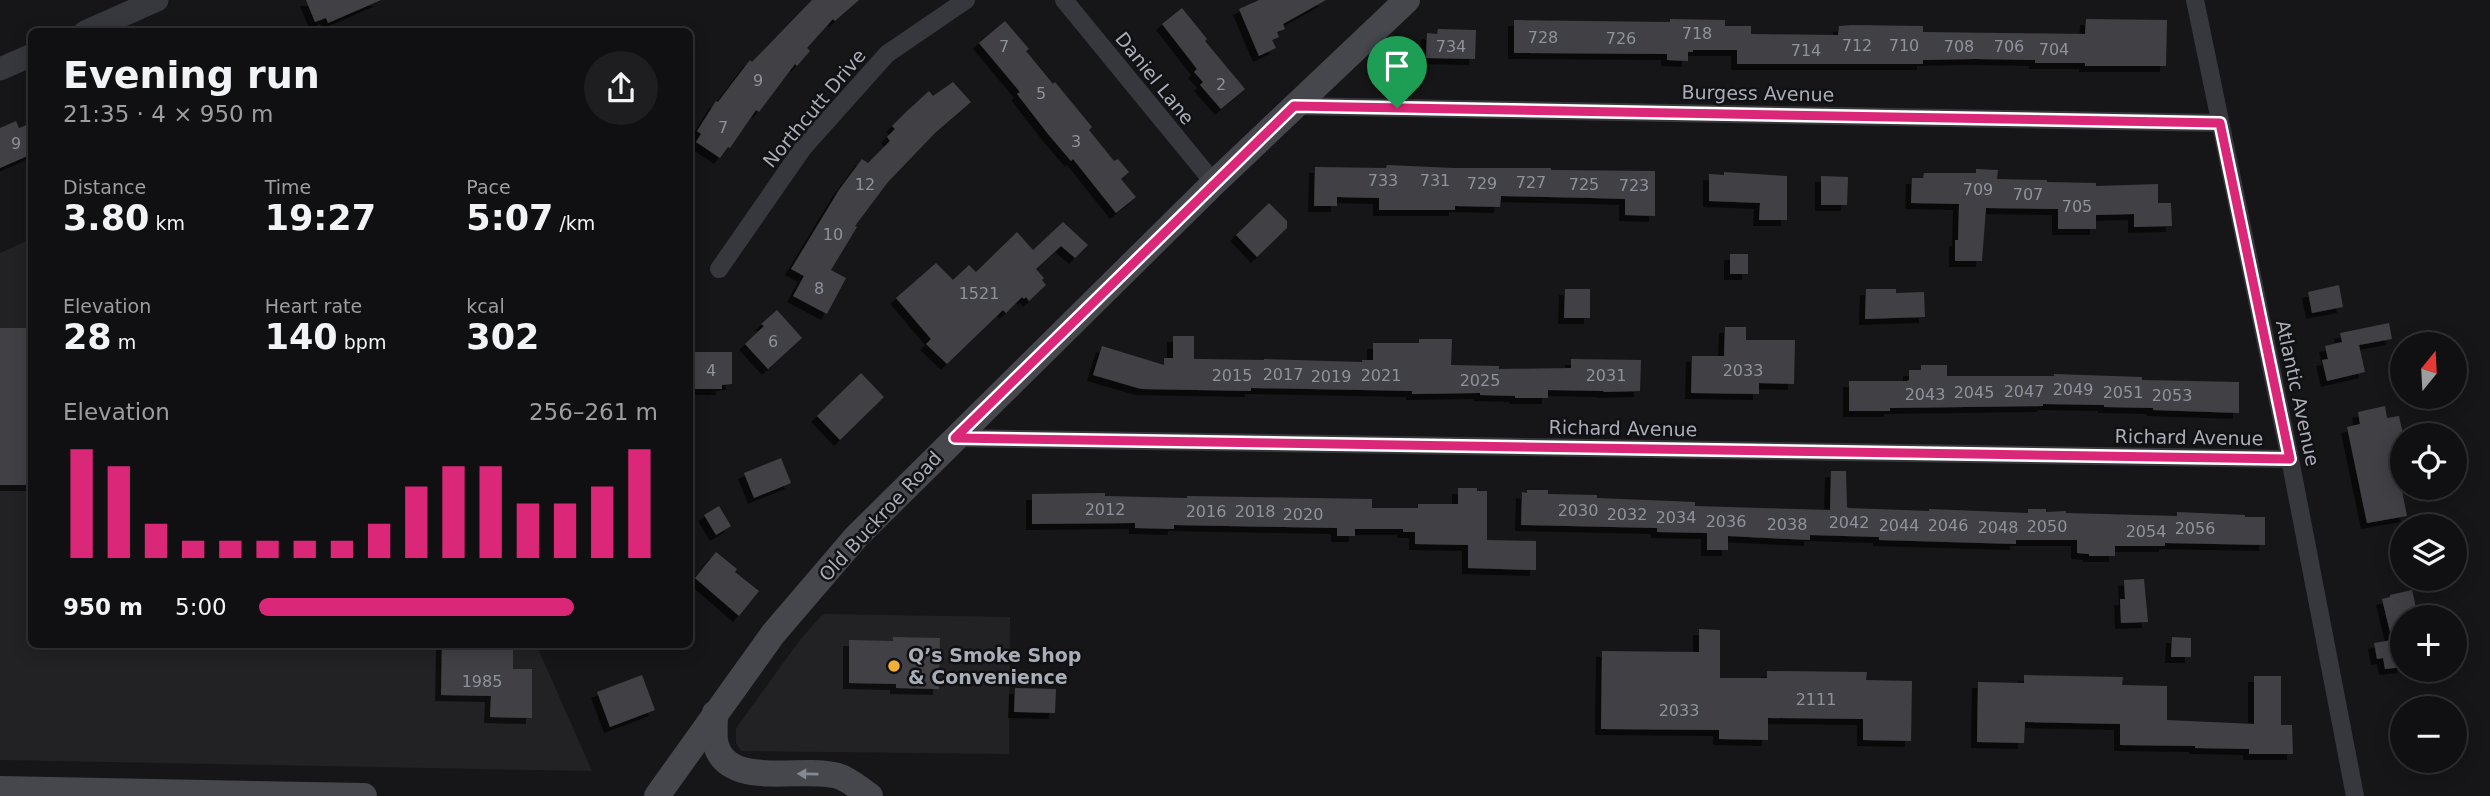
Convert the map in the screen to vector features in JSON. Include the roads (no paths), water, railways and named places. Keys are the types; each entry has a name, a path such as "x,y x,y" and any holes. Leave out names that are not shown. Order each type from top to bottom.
{"main road":[{"name":"Old Buckroe Road","path":"657,796 773,634 856,537 1214,183 1407,0"},
{"path":"715,713 716,741 724,758 735,767 758,773 838,776 870,796"},
{"path":"0,789 364,796"}],"street":[{"path":"94,28 157,0"},
{"name":"Northcutt Drive","path":"719,269 803,148 887,54 966,0"},
{"name":"Daniel Lane","path":"1064,0 1214,183"},
{"name":"Atlantic Avenue","path":"2195,0 2290,459 2355,796"},
{"path":"0,69 28,57"},
{"name":"Burgess Avenue","path":"1294,106 2220,123"},
{"name":"Richard Avenue","path":"955,438 2290,459"}],"place":[{"name":"Q’s Smoke Shop & Convenience","path":"894,666"}]}
